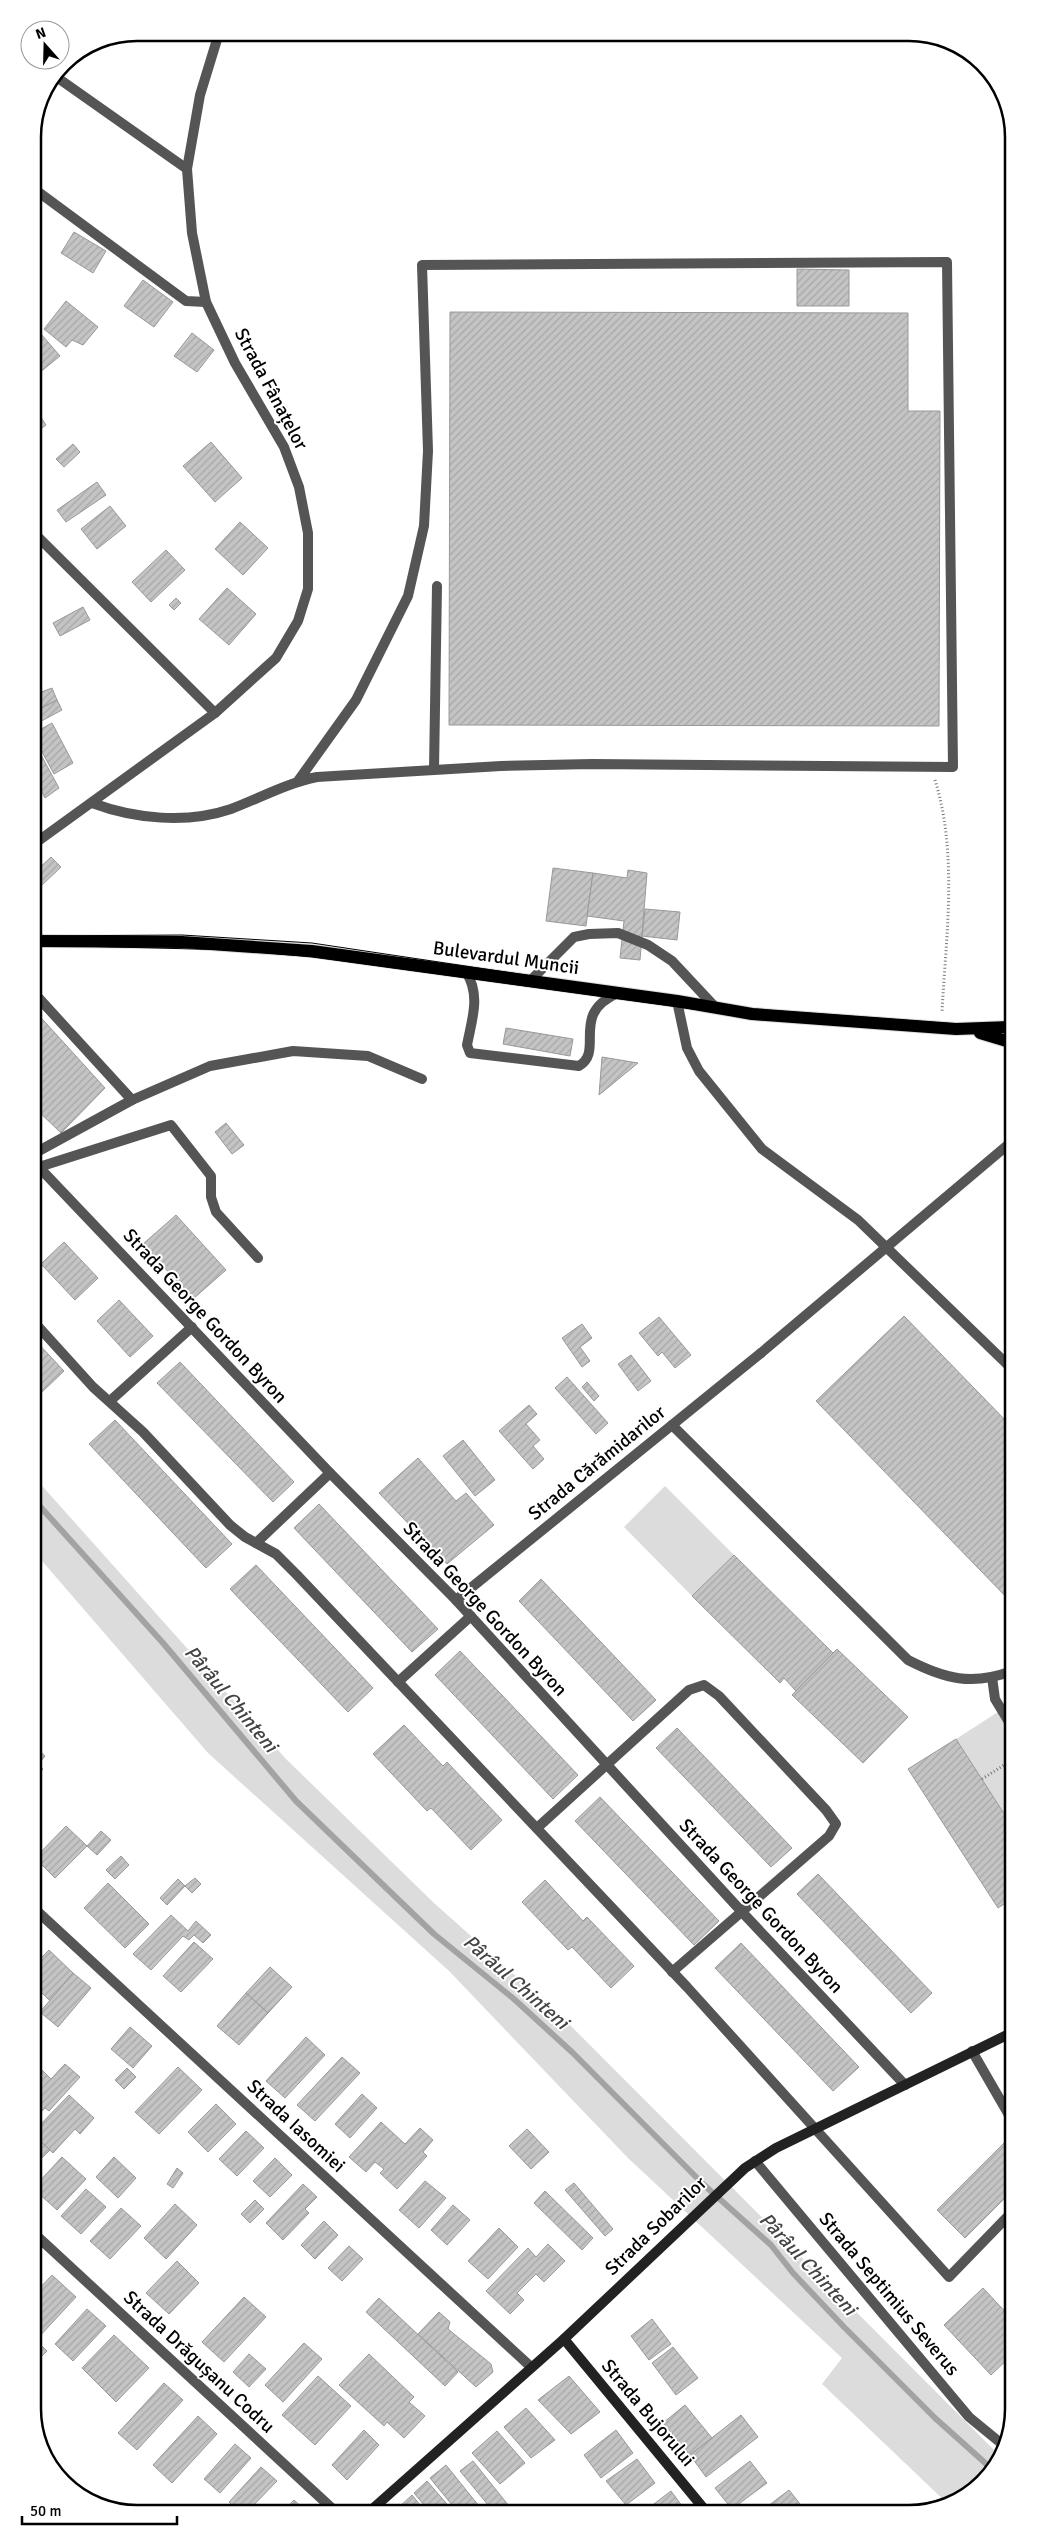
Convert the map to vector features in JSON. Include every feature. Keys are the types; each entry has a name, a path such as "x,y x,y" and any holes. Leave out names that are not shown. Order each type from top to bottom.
{"main road":[{"name":"Bulevardul Muncii","path":"41,941 235,945 312,951 678,1001 752,1014 971,1030 1005,1027"},
{"name":"Bulevardul Muncii","path":"971,1030 1005,1040"}],"street":[{"name":"Strada Fânațelor","path":"41,839 215,713 276,658 298,621 308,589 308,533 299,487 284,447 235,363 206,302 192,233 187,169 200,95 216,41"},
{"path":"60,80 187,169"},
{"path":"41,194 186,301 206,302"},
{"path":"92,803 114,811 137,816 188,817 216,814 298,781 317,777 434,770 592,764 953,767 947,262 422,265 428,451 424,526 408,596 356,700 298,781"},
{"path":"41,540 215,713"},
{"path":"434,770 437,586"},
{"path":"530,981 574,937 589,934 618,933 648,945 672,961 716,1008"},
{"path":"466,972 474,986 476,996 467,1045 470,1053 579,1066 585,1062 588,1056 592,1016 595,1008 608,997 618,993"},
{"path":"41,1001 132,1100"},
{"path":"678,1001 687,1048 699,1071 762,1150 858,1220 888,1246 1005,1362"},
{"path":"41,1150 132,1100 210,1066 293,1051 368,1056 422,1079"},
{"path":"41,1164 171,1125 211,1176 211,1197 216,1212 258,1258"},
{"name":"Strada Cărămidarilor","path":"456,1600 761,1353 1005,1147"},
{"name":"Strada George Gordon Byron","path":"41,1169 330,1473 456,1600 742,1912 905,2084"},
{"path":"110,1401 192,1327"},
{"path":"41,1330 93,1387 143,1432 230,1525 283,1561 672,1972 949,2276 1005,2219"},
{"path":"672,1425 908,1660 935,1674 957,1679 992,1677 1005,1673"},
{"path":"256,1543 330,1473"},
{"path":"398,1682 471,1616"},
{"path":"992,1677 995,1699 1005,1715"},
{"path":"537,1828 605,1763 688,1690 704,1685 719,1696 819,1803 836,1824 829,1836 672,1972"},
{"name":"Strada Iasomiei","path":"41,1915 531,2367"},
{"name":"Strada Sobarilor","path":"377,2505 564,2339 695,2213 735,2176 755,2161 814,2129 1005,2036"},
{"path":"972,2051 1005,2108"},
{"name":"Strada Septimius Severus","path":"755,2161 969,2416 999,2441"},
{"name":"Strada Drăgușanu Codru","path":"41,2240 328,2505"},
{"name":"Strada Bujorului","path":"564,2339 701,2505"}],"path":[{"path":"931,767 943,805 947,831 947,914 941,1028"},
{"path":"982,1779 1005,1764"}],"shaded area":[{"path":"41,1485 286,1759 434,1903 563,2018 995,2451 977,2477 957,2492 942,2498 822,2384 842,2358 628,2158 449,1971 208,1753 41,1560"},
{"path":"665,1486 734,1555 692,1596 624,1527"},
{"path":"1005,1708 1005,1815 956,1739"}],"building":[{"path":"74,232 106,251 93,273 61,253"},
{"path":"797,269 849,270 849,306 797,306"},
{"path":"143,280 173,302 154,327 124,306"},
{"path":"66,301 98,327 83,345 72,340 66,347 44,329"},
{"path":"450,312 908,313 908,411 940,411 939,726 449,725"},
{"path":"192,333 214,350 197,372 174,356"},
{"path":"41,334 60,356 41,371"},
{"path":"41,418 46,425 41,429"},
{"path":"211,442 242,478 215,502 183,466"},
{"path":"73,444 80,452 64,467 56,459"},
{"path":"97,482 106,495 66,522 57,510"},
{"path":"110,506 126,526 97,549 81,529"},
{"path":"240,522 268,548 243,575 215,549"},
{"path":"166,550 185,570 151,602 132,582"},
{"path":"227,588 256,614 229,645 199,619"},
{"path":"176,598 181,603 174,610 169,605"},
{"path":"83,607 90,620 60,636 53,623"},
{"path":"52,688 57,700 41,708 41,692"},
{"path":"57,700 62,710 41,721 41,708"},
{"path":"52,723 73,763 54,774 41,750 41,729"},
{"path":"41,755 59,788 45,798 41,790"},
{"path":"51,857 61,867 41,886 41,866"},
{"path":"553,868 593,873 586,926 546,921"},
{"path":"628,870 647,873 640,960 620,958 624,921 587,916 593,873 627,878"},
{"path":"645,909 680,912 677,940 642,936"},
{"path":"41,1018 105,1088 61,1133 41,1114"},
{"path":"506,1028 573,1039 570,1056 503,1044"},
{"path":"602,1057 638,1063 599,1095"},
{"path":"226,1123 244,1145 232,1154 215,1132"},
{"path":"176,1215 226,1270 193,1299 143,1244"},
{"path":"64,1242 98,1278 75,1300 41,1264"},
{"path":"119,1300 153,1336 130,1357 97,1321"},
{"path":"904,1316 1005,1420 1005,1596 816,1401"},
{"path":"659,1317 691,1355 675,1368 662,1352 658,1356 639,1333"},
{"path":"582,1324 592,1338 580,1347 590,1361 582,1367 562,1338"},
{"path":"41,1346 64,1371 42,1392 41,1391"},
{"path":"631,1355 651,1381 638,1391 618,1364"},
{"path":"180,1362 294,1482 273,1502 157,1383"},
{"path":"567,1377 608,1423 596,1434 555,1388"},
{"path":"587,1382 599,1396 594,1401 582,1387"},
{"path":"529,1405 537,1414 526,1424 540,1440 533,1446 544,1459 533,1469 499,1431"},
{"path":"115,1420 232,1544 206,1568 89,1444"},
{"path":"463,1440 495,1480 475,1496 443,1456"},
{"path":"418,1458 456,1501 466,1493 494,1525 447,1564 379,1493"},
{"path":"319,1504 438,1629 412,1652 294,1528"},
{"path":"734,1555 833,1653 796,1691 784,1678 780,1683 692,1596"},
{"path":"256,1565 373,1688 348,1712 230,1589"},
{"path":"541,1579 656,1700 633,1721 519,1601"},
{"path":"837,1649 908,1717 863,1763 792,1695"},
{"path":"460,1651 578,1775 553,1799 435,1675"},
{"path":"404,1725 443,1766 447,1762 502,1820 471,1850 431,1808 427,1811 373,1754"},
{"path":"677,1728 792,1848 771,1867 656,1748"},
{"path":"956,1739 1005,1815 1005,1904 998,1908 908,1769"},
{"path":"41,1752 45,1756 41,1761"},
{"path":"600,1797 719,1921 694,1945 575,1821"},
{"path":"66,1826 87,1846 55,1878 41,1864 41,1852"},
{"path":"101,1831 111,1840 97,1855 87,1846"},
{"path":"121,1856 129,1865 115,1879 106,1870"},
{"path":"818,1874 932,1993 911,2013 797,1894"},
{"path":"195,1878 201,1884 192,1893 185,1886"},
{"path":"178,1879 185,1886 167,1905 160,1898"},
{"path":"545,1880 583,1921 587,1917 634,1966 611,1988 572,1947 568,1950 522,1902"},
{"path":"108,1883 149,1924 125,1948 84,1908"},
{"path":"171,1915 188,1931 196,1921 211,1935 203,1943 194,1935 189,1940 183,1936 151,1970 133,1954"},
{"path":"194,1942 213,1959 181,1992 163,1976"},
{"path":"741,1943 859,2067 833,2091 715,1968"},
{"path":"49,1950 73,1973 50,2001 41,1992 41,1958"},
{"path":"270,1967 292,1987 268,2013 246,1993"},
{"path":"73,1973 91,1988 58,2027 41,2011"},
{"path":"246,1993 268,2013 239,2045 217,2026"},
{"path":"130,2027 152,2046 133,2068 111,2049"},
{"path":"306,2037 325,2055 285,2098 266,2081"},
{"path":"342,2057 360,2073 315,2121 297,2105"},
{"path":"65,2064 80,2077 49,2111 45,2108 41,2112 41,2069 51,2079"},
{"path":"178,2067 202,2090 159,2134 135,2112"},
{"path":"127,2068 136,2077 124,2089 115,2080"},
{"path":"362,2094 377,2108 350,2138 335,2124"},
{"path":"69,2095 94,2118 80,2134 75,2129 53,2153 41,2142 41,2124"},
{"path":"216,2104 236,2124 208,2152 188,2132"},
{"path":"381,2122 405,2144 420,2128 433,2140 423,2152 427,2156 397,2189 380,2173 384,2169 375,2162 366,2172 349,2157"},
{"path":"527,2129 549,2152 531,2169 509,2146"},
{"path":"246,2131 264,2148 237,2176 219,2159"},
{"path":"41,2142 50,2150 41,2159"},
{"path":"1005,2144 1005,2198 965,2238 937,2210"},
{"path":"62,2157 86,2179 57,2210 41,2196 41,2180"},
{"path":"114,2157 136,2178 118,2198 96,2177"},
{"path":"275,2158 292,2175 270,2197 253,2181"},
{"path":"177,2168 183,2173 173,2188 167,2184"},
{"path":"425,2181 446,2198 419,2228 399,2210"},
{"path":"574,2183 613,2229 605,2236 565,2190"},
{"path":"303,2184 317,2197 305,2209 309,2213 283,2240 266,2223"},
{"path":"86,2189 106,2207 81,2234 61,2216"},
{"path":"545,2191 593,2238 582,2250 534,2203"},
{"path":"255,2200 264,2209 250,2223 241,2214"},
{"path":"175,2204 197,2225 166,2259 144,2238"},
{"path":"453,2205 470,2220 447,2245 431,2230"},
{"path":"121,2208 141,2226 110,2259 90,2241"},
{"path":"324,2221 338,2235 315,2259 301,2245"},
{"path":"499,2228 518,2247 488,2279 468,2261"},
{"path":"548,2244 565,2261 544,2282 536,2274 517,2293 524,2300 510,2314 486,2291 528,2248 536,2257"},
{"path":"349,2246 363,2259 342,2281 328,2268"},
{"path":"177,2261 199,2283 169,2314 146,2293"},
{"path":"52,2275 76,2297 41,2335 41,2287"},
{"path":"983,2288 1005,2311 1005,2362 991,2375 944,2325"},
{"path":"244,2297 266,2317 224,2362 202,2342"},
{"path":"379,2298 458,2372 445,2386 366,2312"},
{"path":"87,2309 106,2326 73,2361 55,2344"},
{"path":"439,2312 450,2322 448,2329 491,2364 493,2372 476,2387 418,2334"},
{"path":"652,2319 671,2344 649,2360 631,2336"},
{"path":"114,2335 149,2368 116,2402 82,2368"},
{"path":"304,2343 322,2359 283,2402 265,2385"},
{"path":"41,2345 47,2351 41,2357"},
{"path":"673,2347 698,2378 676,2395 652,2363"},
{"path":"249,2354 266,2369 249,2387 233,2372"},
{"path":"369,2354 414,2397 409,2402 425,2416 404,2438 387,2422 384,2426 339,2385"},
{"path":"318,2376 351,2406 315,2445 282,2415"},
{"path":"569,2376 600,2412 571,2434 538,2400"},
{"path":"164,2383 183,2400 137,2450 118,2433"},
{"path":"685,2405 712,2438 690,2455 663,2423"},
{"path":"526,2408 555,2440 531,2458 504,2427"},
{"path":"741,2415 758,2437 706,2477 690,2455"},
{"path":"198,2416 217,2434 172,2483 153,2465"},
{"path":"364,2430 379,2445 347,2480 332,2465"},
{"path":"616,2430 633,2453 601,2478 584,2455"},
{"path":"497,2431 525,2463 500,2484 472,2453"},
{"path":"235,2444 251,2458 220,2493 204,2479"},
{"path":"637,2459 655,2483 626,2505 606,2481"},
{"path":"473,2461 508,2505 488,2505 460,2471"},
{"path":"750,2461 767,2483 737,2505 729,2505 715,2488"},
{"path":"446,2465 478,2505 452,2505 430,2478"},
{"path":"261,2467 277,2481 254,2505 232,2505 229,2502"},
{"path":"427,2481 448,2505 424,2505 414,2493"},
{"path":"789,2490 801,2505 769,2505"},
{"path":"671,2491 681,2505 653,2505"},
{"path":"412,2495 420,2505 401,2505"},
{"path":"294,2500 299,2505 289,2505"}],"waterway":[{"name":"Pârâul Chinteni","path":"41,1508 163,1643 296,1801 434,1934 514,1999 573,2053 704,2185 771,2245 793,2273 844,2327 935,2418 987,2465"}],"tram line":[{"path":"41,936 182,935 312,943 752,1009 971,1025 1005,1023"},
{"path":"41,945 235,950 312,957 751,1017 793,1020"}]}
